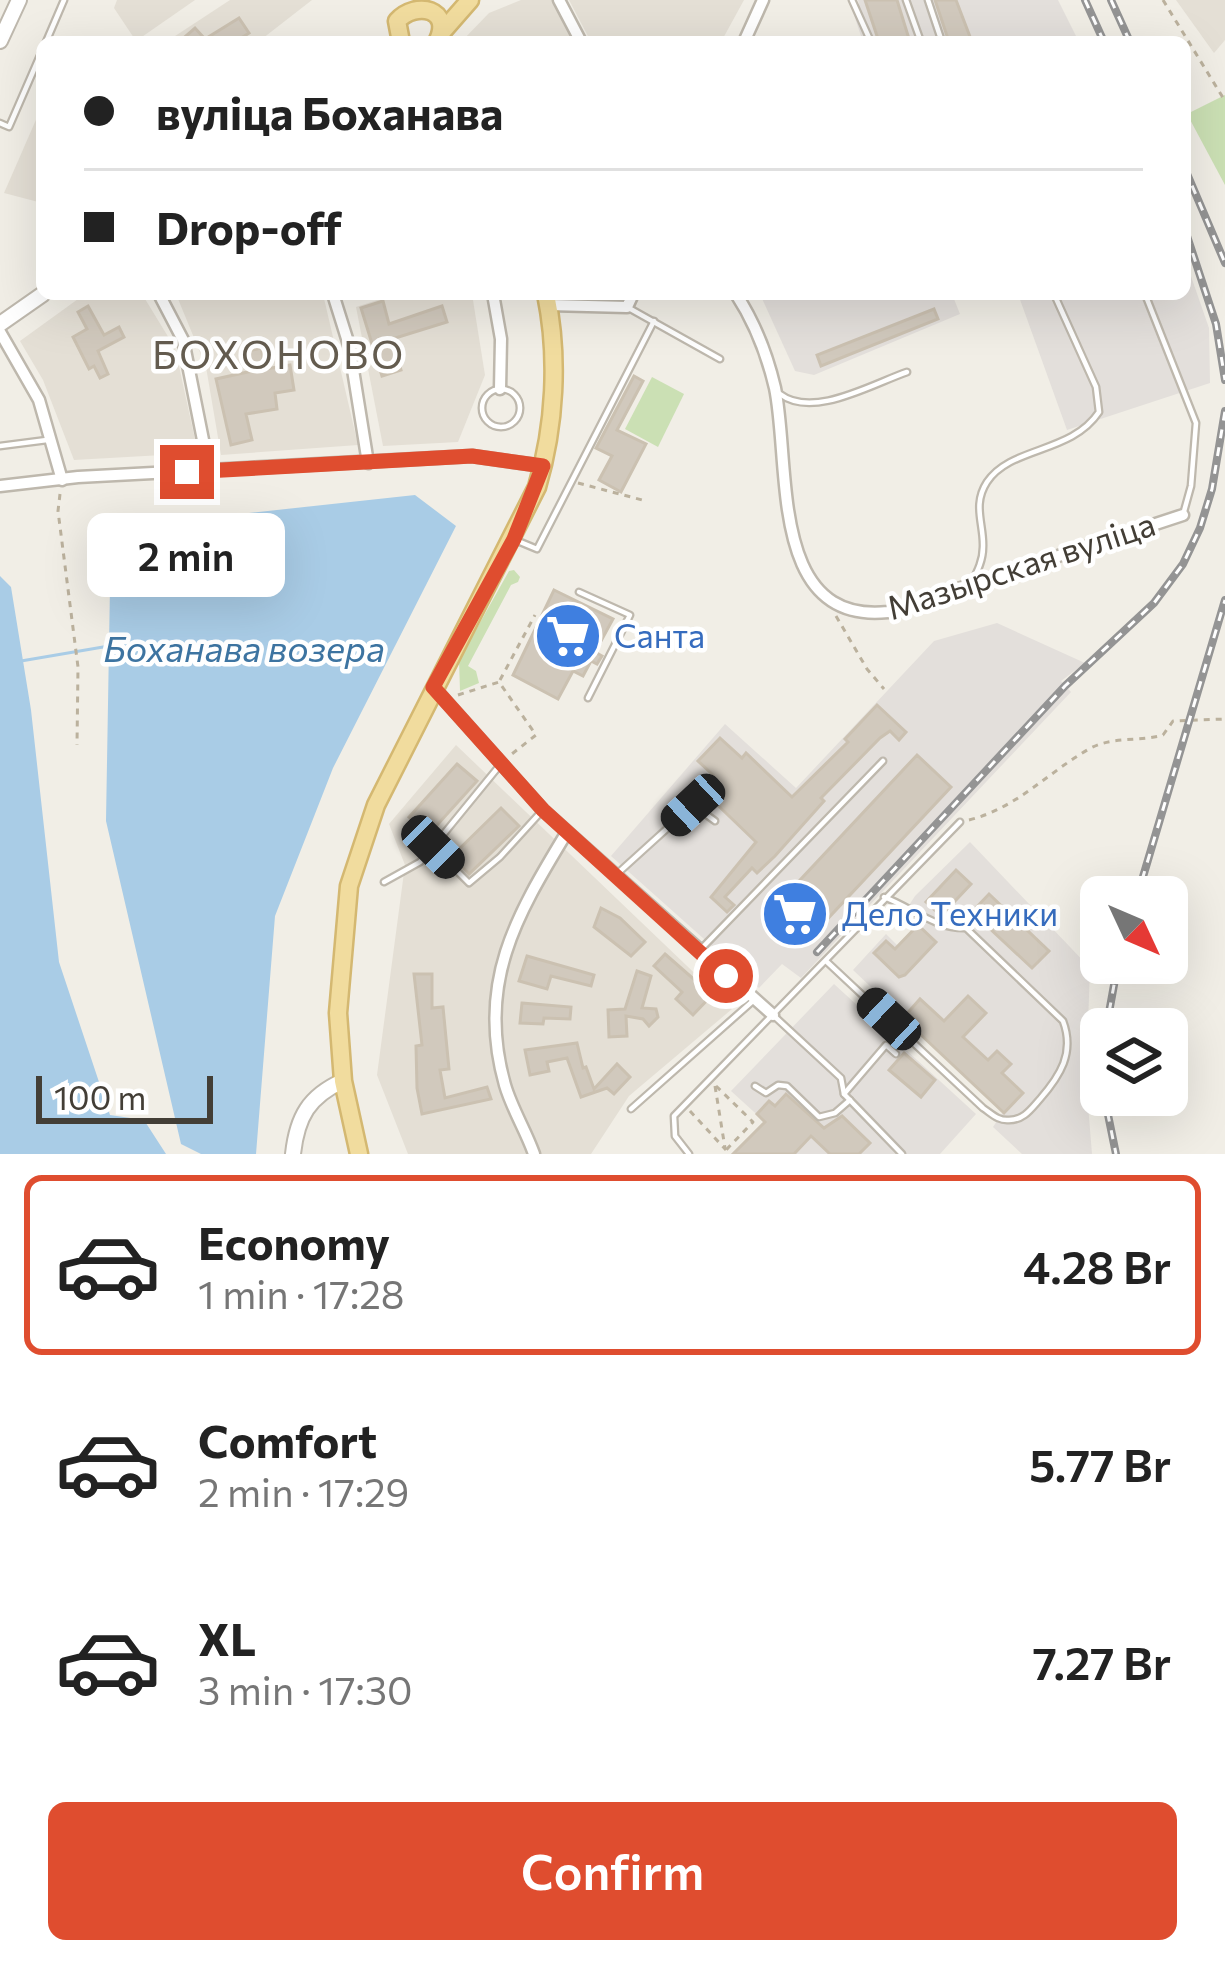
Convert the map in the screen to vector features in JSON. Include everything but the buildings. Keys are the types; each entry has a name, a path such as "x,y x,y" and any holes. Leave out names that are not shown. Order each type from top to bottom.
{"main road":[{"path":"395,36 399,16 408,6 454,0"},
{"path":"442,36 470,0"},
{"path":"430,6 441,20 440,36"},
{"path":"359,1154 343,1081 338,1013 349,886 376,805 433,687 514,539 543,466 553,391 548,300"}],"street":[{"path":"0,41 19,0"},
{"path":"559,0 578,36"},
{"path":"747,36 763,0"},
{"path":"36,300 0,328 39,400 62,480"},
{"path":"162,300 183,340 209,470"},
{"path":"336,300 349,345 368,463"},
{"path":"494,300 501,339 500,389"},
{"path":"548,300 627,308 630,300"},
{"path":"739,300 759,335 776,391 791,521 807,575 830,602"},
{"path":"0,486 472,456 543,466"},
{"name":"Мазырская вуліца","path":"830,602 859,613 888,612 1183,515"},
{"path":"433,687 543,810 772,1016"},
{"path":"548,1154 533,1151 506,1089 497,1042 496,999 508,937 567,832"},
{"path":"293,1154 305,1108 320,1091 343,1081"}],"lane":[{"path":"49,36 64,0"},
{"path":"852,0 869,36"},
{"path":"906,0 918,36"},
{"path":"928,0 940,36"},
{"path":"0,123 9,128 36,65"},
{"path":"971,584 982,561 984,542 977,514 989,478 1074,438 1087,430 1099,412 1096,387 1057,300"},
{"path":"1147,300 1196,423 1191,487 1183,515"},
{"path":"627,308 720,358"},
{"path":"514,539 537,549 654,321"},
{"path":"776,391 792,403 805,405 907,372"},
{"path":"500,389 512,392 520,405 517,419 503,427 487,422 481,408 488,394 500,389"},
{"path":"0,446 53,440"},
{"path":"579,592 630,615 588,698"},
{"path":"384,882 420,862 502,761"},
{"path":"697,952 883,761"},
{"path":"614,877 693,805 715,821"},
{"path":"433,847 469,883 543,810"},
{"path":"689,1154 675,1136 674,1117 960,822"},
{"path":"826,961 983,1108 999,1119 1024,1116 1062,1074 1069,1036 1063,1021 966,928 943,929 910,907 884,897"},
{"path":"631,1109 754,1000"},
{"path":"772,1016 841,1078 847,1097 902,1154"},
{"path":"754,1086 766,1093 778,1085 787,1086 819,1117 836,1113 886,1045 896,1054"}],"path":[{"path":"1163,0 1185,36"},
{"path":"1191,46 1225,101"},
{"path":"62,480 58,511 78,667 77,745"},
{"path":"570,481 646,501"},
{"path":"830,602 884,689"},
{"path":"458,695 499,682 535,615"},
{"path":"454,682 461,706"},
{"path":"499,682 536,735 502,761"},
{"path":"960,822 998,813 1093,747 1162,735 1173,722 1225,719"},
{"path":"702,1097 715,1084"},
{"path":"715,1084 753,1122 725,1150"},
{"path":"715,1084 725,1150"},
{"path":"689,1110 725,1150"}],"shaded area":[{"path":"117,0 195,0 143,36 133,36 114,8"},
{"path":"230,0 312,0 266,36 175,36"},
{"path":"521,0 557,0 576,36 467,36 489,13"},
{"path":"569,0 744,0 724,36 588,36"},
{"path":"858,0 1058,0 1076,36 861,36 851,6 859,4"},
{"path":"1176,0 1225,0 1225,40 1214,53"},
{"path":"36,120 36,201 4,193"},
{"path":"1191,276 1209,328 1210,383 1067,430 1020,300 1191,300"},
{"path":"77,300 146,300 175,348 198,453 74,460 43,380 20,341"},
{"path":"178,300 324,300 358,445 221,455 206,367"},
{"path":"378,300 473,300 485,375 458,442 383,446 356,307"},
{"path":"763,300 954,300 960,314 814,375 795,371"},
{"path":"997,623 1085,663 1061,681 1071,692 801,978 782,964 759,988 611,856 725,724 796,788 934,641"},
{"path":"456,745 732,1009 629,1096 591,1154 408,1154 377,1075 405,865 389,824"},
{"path":"970,842 1080,958 1080,984 1089,984 1089,1008 1080,1008 1080,1116 1089,1116 1092,1154 1022,1154 993,1127 1003,1112 853,970 886,934 898,946 917,926 904,913"},
{"path":"834,984 976,1114 940,1154 733,1154 764,1121 731,1091"}],"green space":[{"path":"1225,95 1225,185 1191,121 1191,112"},
{"path":"652,377 684,394 658,447 625,429"},
{"path":"514,570 518,582 511,585 468,666 476,671 479,683 460,691 459,660 509,571"}],"water":[{"name":"Боханава возера","path":"415,495 456,526 333,768 275,916 256,1154 201,1154 181,1144 106,821 111,528"},
{"name":"Боханава возера","path":"0,576 11,587 31,710 59,962 110,1115 144,1120 166,1154 0,1154"}],"waterway":[{"path":"21,661 109,646"}],"railway":[{"path":"1085,0 1101,36"},
{"path":"1111,0 1127,36"},
{"path":"1191,183 1225,263"},
{"path":"1191,248 1216,324 1225,380"},
{"path":"817,952 1065,686 1154,603 1183,564 1200,528 1225,411"},
{"path":"1143,876 1225,600"},
{"path":"1110,1008 1114,984"},
{"path":"1108,1116 1116,1154"}],"place":[{"name":"Санта","path":"568,636"},
{"name":"Дело Техники","path":"795,914"}],"district":[{"name":"БОХОНОВО","path":"279,355"}],"route":[{"path":"187,472 472,456 543,466 514,539 433,687 543,810 726,976"}]}
